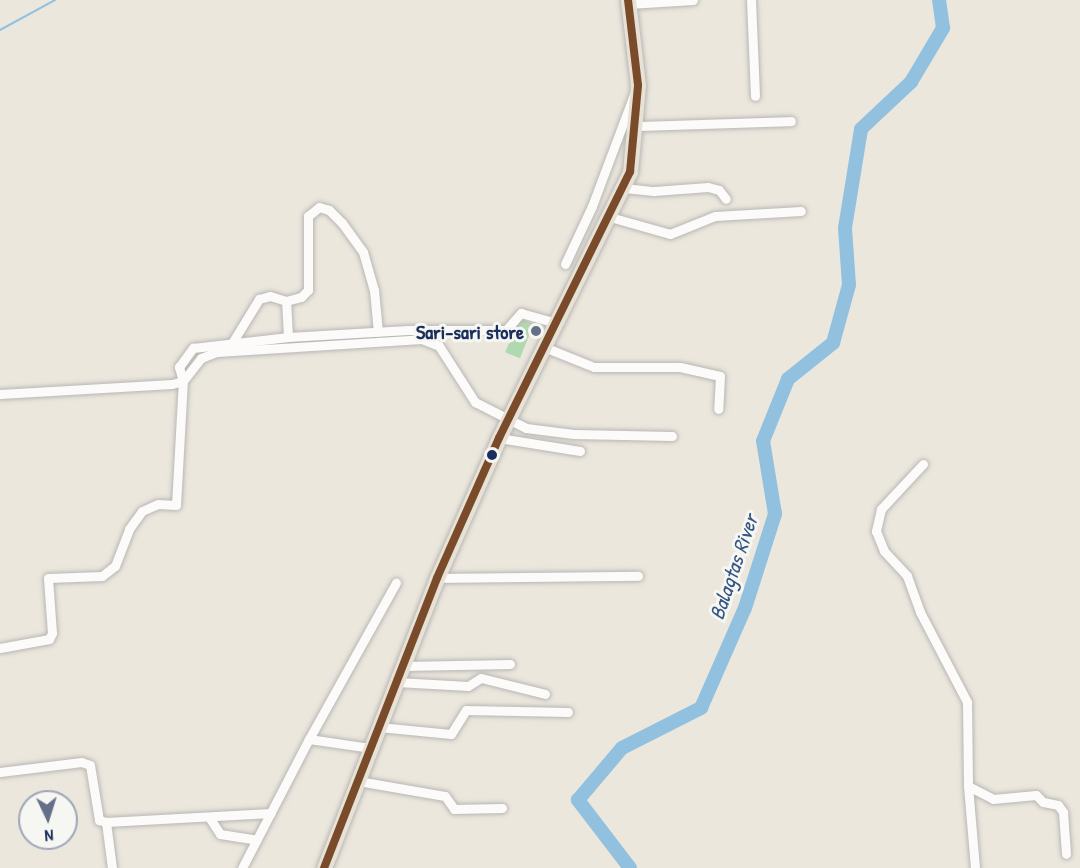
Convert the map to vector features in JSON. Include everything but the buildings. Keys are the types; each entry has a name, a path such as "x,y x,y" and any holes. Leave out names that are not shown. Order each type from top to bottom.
{"highway":[{"path":"324,868 437,578 499,438 624,188 636,126 638,85 628,2"}],"street":[{"path":"628,2 693,0"},
{"path":"751,0 755,96"},
{"path":"565,264 592,206 638,85"},
{"path":"636,126 790,121"},
{"path":"624,188 654,192 708,187 719,190 726,199"},
{"path":"232,343 259,299 270,296 286,302 306,294 308,216 313,209 324,208 342,223 363,252 374,290 378,332"},
{"path":"610,217 670,234 715,216 801,211"},
{"path":"286,302 288,337"},
{"path":"0,648 49,639 52,633 48,578 102,576 114,566 129,529 142,510 158,504 176,505 183,381 180,362 192,348 288,337 378,332 506,330 521,313 556,323"},
{"path":"0,394 183,381 201,358 217,352 422,339 440,346 475,402 526,428 574,434 672,436"},
{"path":"544,347 594,367 680,367 720,376 718,409"},
{"path":"499,438 580,452"},
{"path":"923,464 880,509 876,531 884,551 907,576 920,612 967,702 968,786 975,868"},
{"path":"437,578 638,576"},
{"path":"242,868 309,739 396,583"},
{"path":"404,666 510,664"},
{"path":"397,682 468,686 481,678 545,694"},
{"path":"379,727 451,734 466,710 568,712"},
{"path":"309,739 371,748"},
{"path":"0,772 81,762 90,765 99,820 106,822 271,813"},
{"path":"358,781 445,796 454,809 502,808"},
{"path":"968,786 993,799 1036,795 1043,802 1058,805 1063,812 1066,854"},
{"path":"209,817 220,834 257,840"},
{"path":"106,822 111,868"}],"green space":[{"path":"519,318 534,324 520,358 505,352"}],"waterway":[{"path":"0,30 55,0"},
{"name":"Balagtas River","path":"630,868 578,800 622,748 701,708 745,608 775,514 763,441 788,379 833,343 849,285 845,228 861,129 911,82 943,28 939,0"}],"transit line":[{"path":"324,868 437,578 499,438 630,172 638,85 628,0"}],"place":[{"name":"Sari-sari store","path":"536,331"}]}
